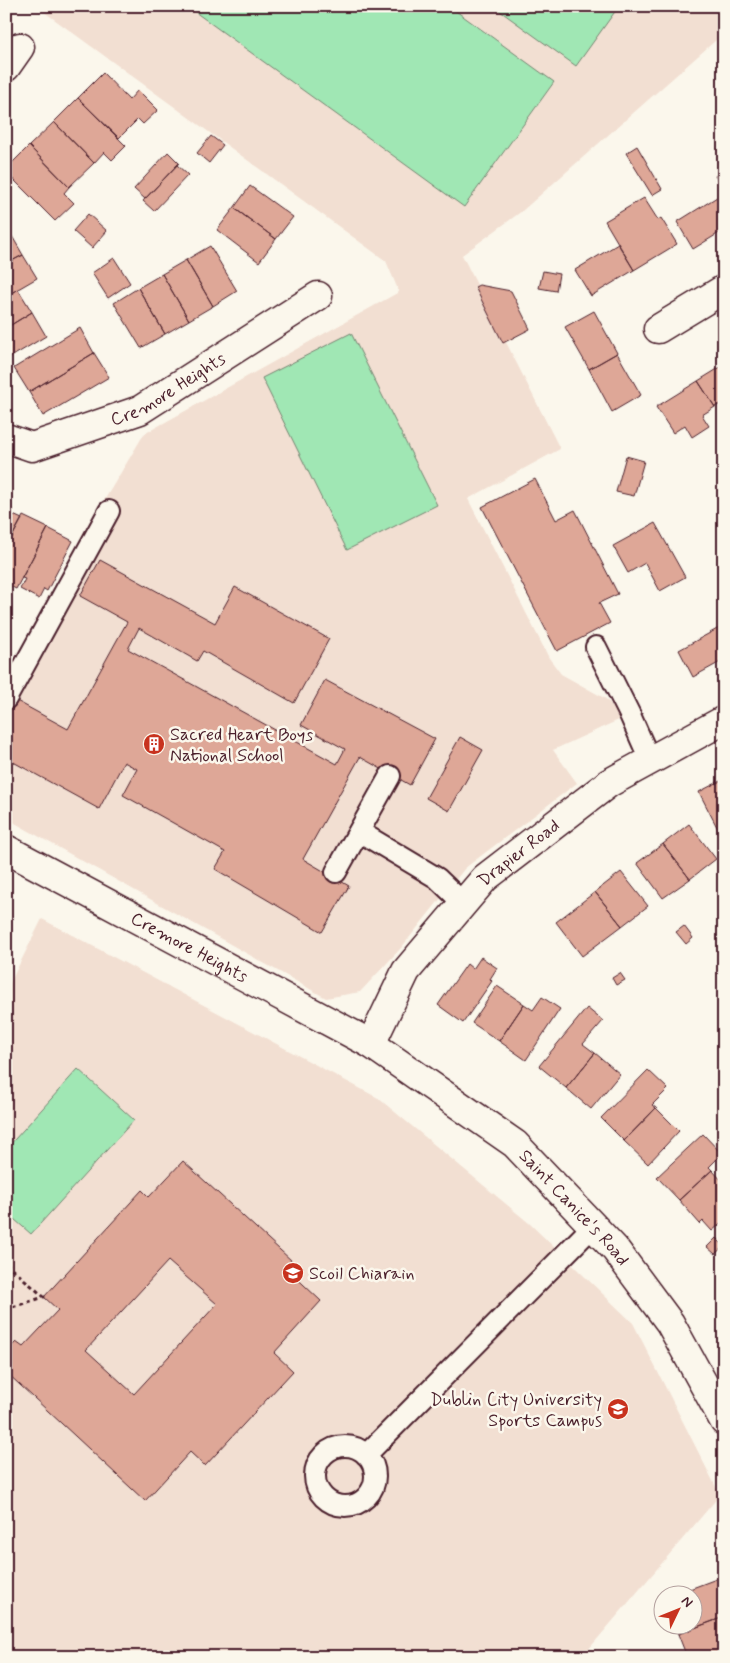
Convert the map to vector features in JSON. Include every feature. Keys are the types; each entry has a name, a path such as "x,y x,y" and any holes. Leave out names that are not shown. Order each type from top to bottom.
{"street":[{"path":"658,329 724,289"},
{"name":"Cremore Heights","path":"6,438 32,447 140,410 318,296"},
{"name":"Drapier Road","path":"372,1044 406,971 485,878 609,783 724,720"},
{"name":"Cremore Heights","path":"6,849 372,1044"},
{"name":"Saint Canice's Road","path":"372,1044 515,1144 615,1249 670,1323 724,1421"}],"lane":[{"path":"6,700 108,511"},
{"path":"596,647 650,760"},
{"path":"336,872 390,776"},
{"path":"360,832 436,878 463,903"},
{"path":"366,1455 593,1226"}],"path":[{"path":"6,1262 44,1297 6,1309"}],"shaded area":[{"path":"36,6 724,6 724,33 522,211 462,255 560,449 468,499 549,658 561,674 606,699 623,718 553,750 577,783 465,868 401,948 360,992 326,998 6,818 6,683 102,504 144,434 399,292 386,261"},
{"name":"Scoil Chiarain","path":"42,919 378,1098 529,1223 633,1323 720,1495 582,1657 6,1657 6,991"}],"green space":[{"path":"199,6 449,6 554,82 464,207 195,12"},
{"path":"493,6 619,6 576,66"},
{"path":"351,333 437,505 347,550 262,378"},
{"path":"78,1069 134,1120 31,1234 6,1212 6,1149"}],"building":[{"path":"103,73 129,100 138,90 158,110 143,124 138,119 119,138 78,98"},
{"path":"78,98 126,146 112,160 104,152 94,163 54,122"},
{"path":"54,122 94,163 69,187 29,146"},
{"path":"211,136 223,145 209,163 197,153"},
{"path":"29,146 69,187 64,193 74,203 55,221 6,172 6,169"},
{"path":"637,146 662,189 652,195 626,153"},
{"path":"168,152 179,163 145,199 134,189"},
{"path":"177,165 188,175 154,211 143,201"},
{"path":"724,170 724,190 715,176"},
{"path":"250,186 293,217 276,239 234,208"},
{"path":"724,193 724,209 717,197"},
{"path":"717,197 724,209 724,230 693,249 677,222"},
{"path":"644,198 658,220 661,218 677,244 634,270 605,221"},
{"path":"234,208 276,239 259,262 217,230"},
{"path":"88,214 107,231 92,248 73,231"},
{"path":"9,231 23,255 6,264 6,233"},
{"path":"618,244 634,270 591,296 575,270"},
{"path":"210,246 237,291 213,306 186,260"},
{"path":"23,255 37,278 6,296 6,264"},
{"path":"114,258 130,283 108,298 92,273"},
{"path":"186,260 213,306 189,320 162,274"},
{"path":"543,271 559,274 556,291 539,288"},
{"path":"162,274 189,320 165,334 138,288"},
{"path":"479,285 511,291 530,329 503,343 475,287"},
{"path":"138,288 165,334 141,348 114,303"},
{"path":"18,289 32,312 6,328 6,296"},
{"path":"594,311 617,353 589,369 565,327"},
{"path":"32,312 46,336 6,360 6,328"},
{"path":"80,328 94,353 29,392 14,368"},
{"path":"94,353 109,377 43,416 29,392"},
{"path":"617,353 641,395 612,412 589,369"},
{"path":"724,365 724,402 715,407 698,381"},
{"path":"698,381 715,407 702,415 709,426 692,437 685,425 673,433 656,407"},
{"path":"626,456 644,461 634,496 616,492"},
{"path":"535,479 556,520 575,510 618,594 599,603 610,623 557,651 482,507"},
{"path":"6,506 13,510 11,514 22,519 6,548"},
{"path":"23,516 48,528 16,589 6,584 6,548"},
{"path":"655,523 685,577 660,591 645,563 628,573 613,546"},
{"path":"48,528 73,541 47,591 44,589 39,599 20,589 25,579 22,578"},
{"name":"Sacred Heart Boys National School","path":"100,560 215,623 235,587 329,639 294,703 203,651 197,661 139,628 128,649 337,764 345,749 301,725 325,680 435,739 410,785 360,757 303,859 349,886 322,932 215,869 225,852 123,795 137,769 124,762 99,809 6,758 6,711 13,699 68,729 127,622 80,596"},
{"path":"724,625 724,637 719,628"},
{"path":"719,628 724,637 724,660 693,677 679,650"},
{"path":"460,737 483,750 449,811 426,798"},
{"path":"724,779 724,828 719,831 699,792"},
{"path":"689,824 716,859 690,879 663,844"},
{"path":"663,844 690,879 663,898 637,863"},
{"path":"621,872 648,906 622,926 595,892"},
{"path":"595,892 622,926 582,956 556,922"},
{"path":"684,926 693,938 686,944 676,932"},
{"path":"481,957 497,968 490,979 492,981 463,1023 438,1005 467,964 473,969"},
{"path":"620,973 625,980 616,985 612,978"},
{"path":"497,986 524,1004 499,1041 472,1023"},
{"path":"542,997 560,1009 526,1060 499,1041 524,1004 533,1010"},
{"path":"587,1008 603,1021 583,1044 595,1053 566,1088 539,1066"},
{"path":"595,1053 620,1074 591,1109 566,1088"},
{"path":"648,1070 668,1089 652,1105 656,1108 624,1141 601,1118"},
{"path":"656,1108 679,1131 648,1164 624,1141"},
{"path":"703,1134 722,1154 709,1167 712,1170 679,1200 657,1177"},
{"path":"183,1161 292,1261 286,1268 321,1301 274,1353 293,1371 205,1466 190,1452 145,1501 6,1372 6,1352 16,1342 23,1347 58,1310 44,1297 142,1190 149,1197","holes":["168,1261 217,1304 134,1394 86,1350"]},
{"path":"712,1170 724,1183 724,1221 712,1231 703,1221 700,1224 679,1200"},
{"path":"716,1238 724,1246 715,1254 707,1247"},
{"path":"719,1578 724,1591 724,1617 702,1625 702,1586 698,1586"},
{"path":"724,1617 724,1657 687,1657 679,1636 702,1636 702,1625"}],"place":[{"name":"Sacred Heart Boys National School","path":"154,744"},
{"name":"Scoil Chiarain","path":"293,1273"},
{"name":"Dublin City University Sports Campus","path":"618,1409"}]}
